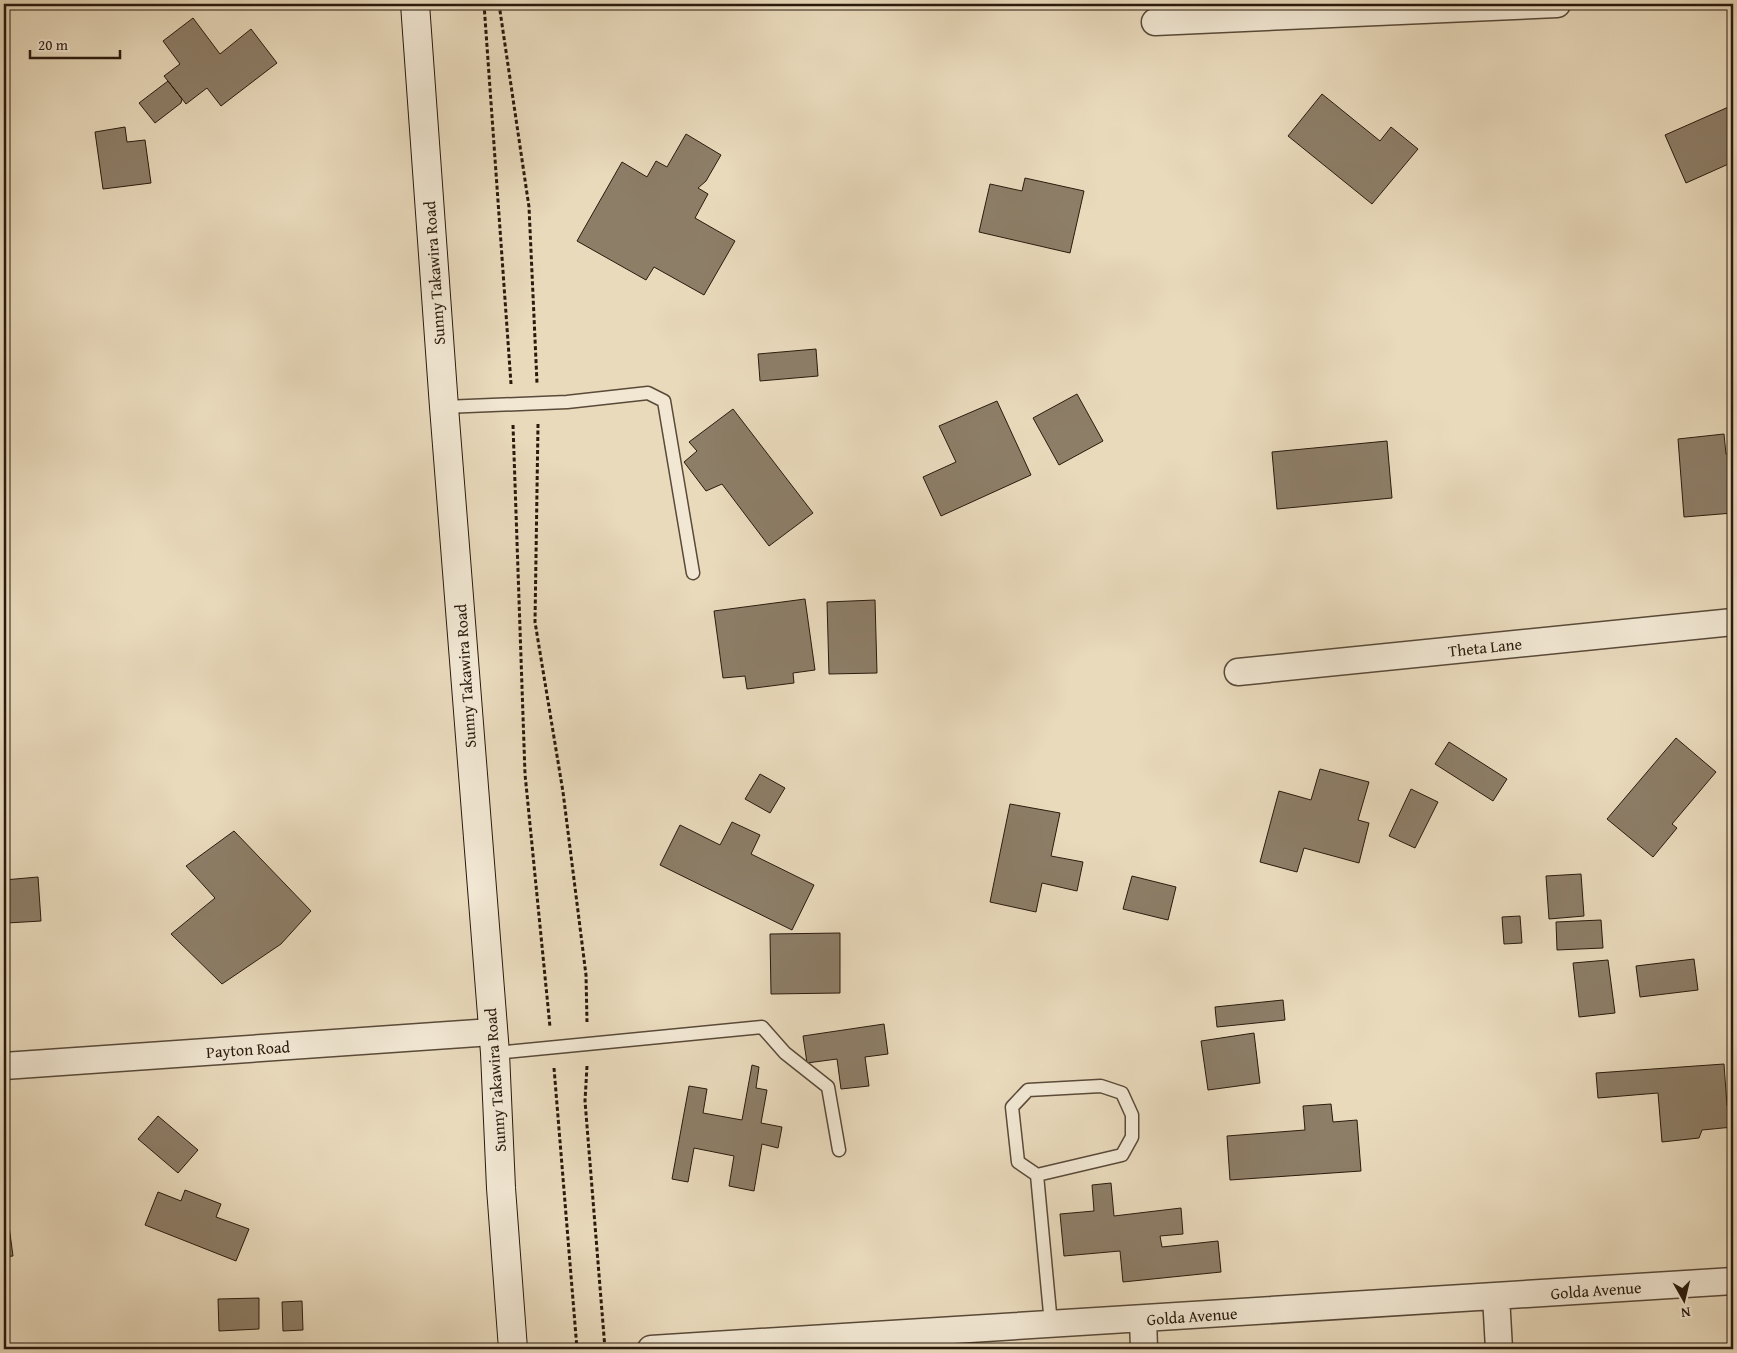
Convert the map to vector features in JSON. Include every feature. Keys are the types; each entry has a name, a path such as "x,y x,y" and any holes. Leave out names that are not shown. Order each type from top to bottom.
{"main road":[{"name":"Sunny Takawira Road","path":"415,4 444,407 494,1042 501,1188 513,1349"}],"street":[{"path":"1155,22 1558,4"},
{"name":"Theta Lane","path":"1238,672 1733,622"},
{"name":"Payton Road","path":"4,1066 494,1042"},
{"name":"Golda Avenue","path":"651,1349 1733,1282"},
{"path":"1496,1296 1499,1349"},
{"path":"1143,1319 1144,1349"}],"lane":[{"path":"444,407 538,403 648,394 664,401 694,573"},
{"path":"494,1042 552,1047 762,1027 785,1053 828,1087 839,1150"},
{"path":"1101,1086 1122,1093 1132,1115 1132,1137 1122,1155 1037,1175 1018,1162 1012,1107 1028,1090 1101,1086"},
{"path":"1037,1175 1051,1324"}],"path":[{"path":"484,4 512,404 526,774 552,1047 577,1349"},
{"path":"499,4 529,207 538,403 535,622 562,792 585,966 588,1043 585,1101 605,1349"}],"building":[{"path":"193,18 220,54 251,29 277,63 221,106 207,88 186,104 164,76 180,64 163,41"},
{"path":"168,81 182,99 181,103 155,123 139,103"},
{"path":"1322,94 1380,141 1391,127 1418,149 1372,204 1288,136"},
{"path":"1733,105 1733,149 1729,151 1733,162 1686,183 1665,135"},
{"path":"125,127 127,142 145,140 151,183 103,189 95,132"},
{"path":"686,134 721,155 706,181 698,188 708,194 695,218 735,241 704,295 654,267 646,280 577,241 622,162 647,177 656,161 667,167"},
{"path":"1025,178 1084,191 1070,253 979,232 990,184 1022,191"},
{"path":"816,349 818,376 760,381 758,354"},
{"path":"1077,394 1103,441 1059,465 1033,418"},
{"path":"997,401 1031,475 941,516 923,477 956,462 939,426"},
{"path":"733,409 813,513 769,546 722,484 706,491 684,462 697,451 689,442"},
{"path":"1724,434 1726,454 1733,454 1733,513 1684,517 1678,439"},
{"path":"1387,441 1392,498 1277,509 1272,452"},
{"path":"805,599 815,670 793,673 794,683 747,689 745,676 723,678 714,611"},
{"path":"875,600 877,673 829,674 827,602"},
{"path":"1676,738 1716,772 1672,824 1677,828 1653,857 1607,819"},
{"path":"1449,742 1507,779 1493,801 1435,764"},
{"path":"1320,769 1369,782 1358,820 1369,823 1359,863 1304,848 1297,872 1260,862 1279,791 1311,800"},
{"path":"760,774 785,788 770,813 745,799"},
{"path":"1411,789 1438,802 1415,848 1389,836"},
{"path":"1010,804 1060,813 1051,856 1083,862 1077,891 1042,883 1036,912 990,902"},
{"path":"732,822 760,835 751,854 814,885 792,930 660,865 680,825 720,845"},
{"path":"234,831 311,911 281,944 222,984 171,934 215,898 186,866"},
{"path":"1581,874 1584,916 1549,919 1546,876"},
{"path":"1132,876 1176,887 1168,920 1123,909"},
{"path":"38,877 41,921 7,923 4,880"},
{"path":"1520,916 1522,943 1504,944 1502,917"},
{"path":"1601,920 1603,948 1557,950 1556,922"},
{"path":"840,933 840,993 771,994 770,934"},
{"path":"1694,959 1698,990 1640,997 1636,966"},
{"path":"1608,960 1615,1013 1579,1017 1573,963"},
{"path":"1283,1000 1285,1020 1217,1027 1215,1007"},
{"path":"884,1024 888,1054 865,1057 869,1086 841,1089 837,1059 807,1063 803,1036"},
{"path":"1254,1033 1260,1083 1208,1090 1201,1041"},
{"path":"1724,1064 1727,1106 1733,1107 1733,1127 1702,1130 1699,1138 1662,1142 1658,1093 1598,1098 1596,1073"},
{"path":"752,1065 759,1067 756,1088 767,1090 761,1123 782,1127 778,1148 762,1144 754,1191 729,1186 734,1156 694,1148 688,1182 672,1179 689,1086 707,1089 703,1113 742,1120"},
{"path":"1331,1104 1333,1122 1357,1120 1361,1171 1230,1180 1227,1136 1305,1130 1303,1106"},
{"path":"158,1116 198,1150 178,1173 138,1139"},
{"path":"1111,1183 1114,1216 1181,1208 1183,1234 1160,1236 1162,1247 1218,1241 1221,1272 1123,1282 1120,1251 1064,1256 1060,1214 1094,1211 1092,1185"},
{"path":"185,1190 221,1204 216,1217 249,1229 236,1261 145,1225 158,1192 181,1201"},
{"path":"4,1211 7,1211 13,1256 4,1257"},
{"path":"259,1298 259,1329 219,1331 218,1299"},
{"path":"302,1301 303,1330 283,1331 282,1302"}]}
